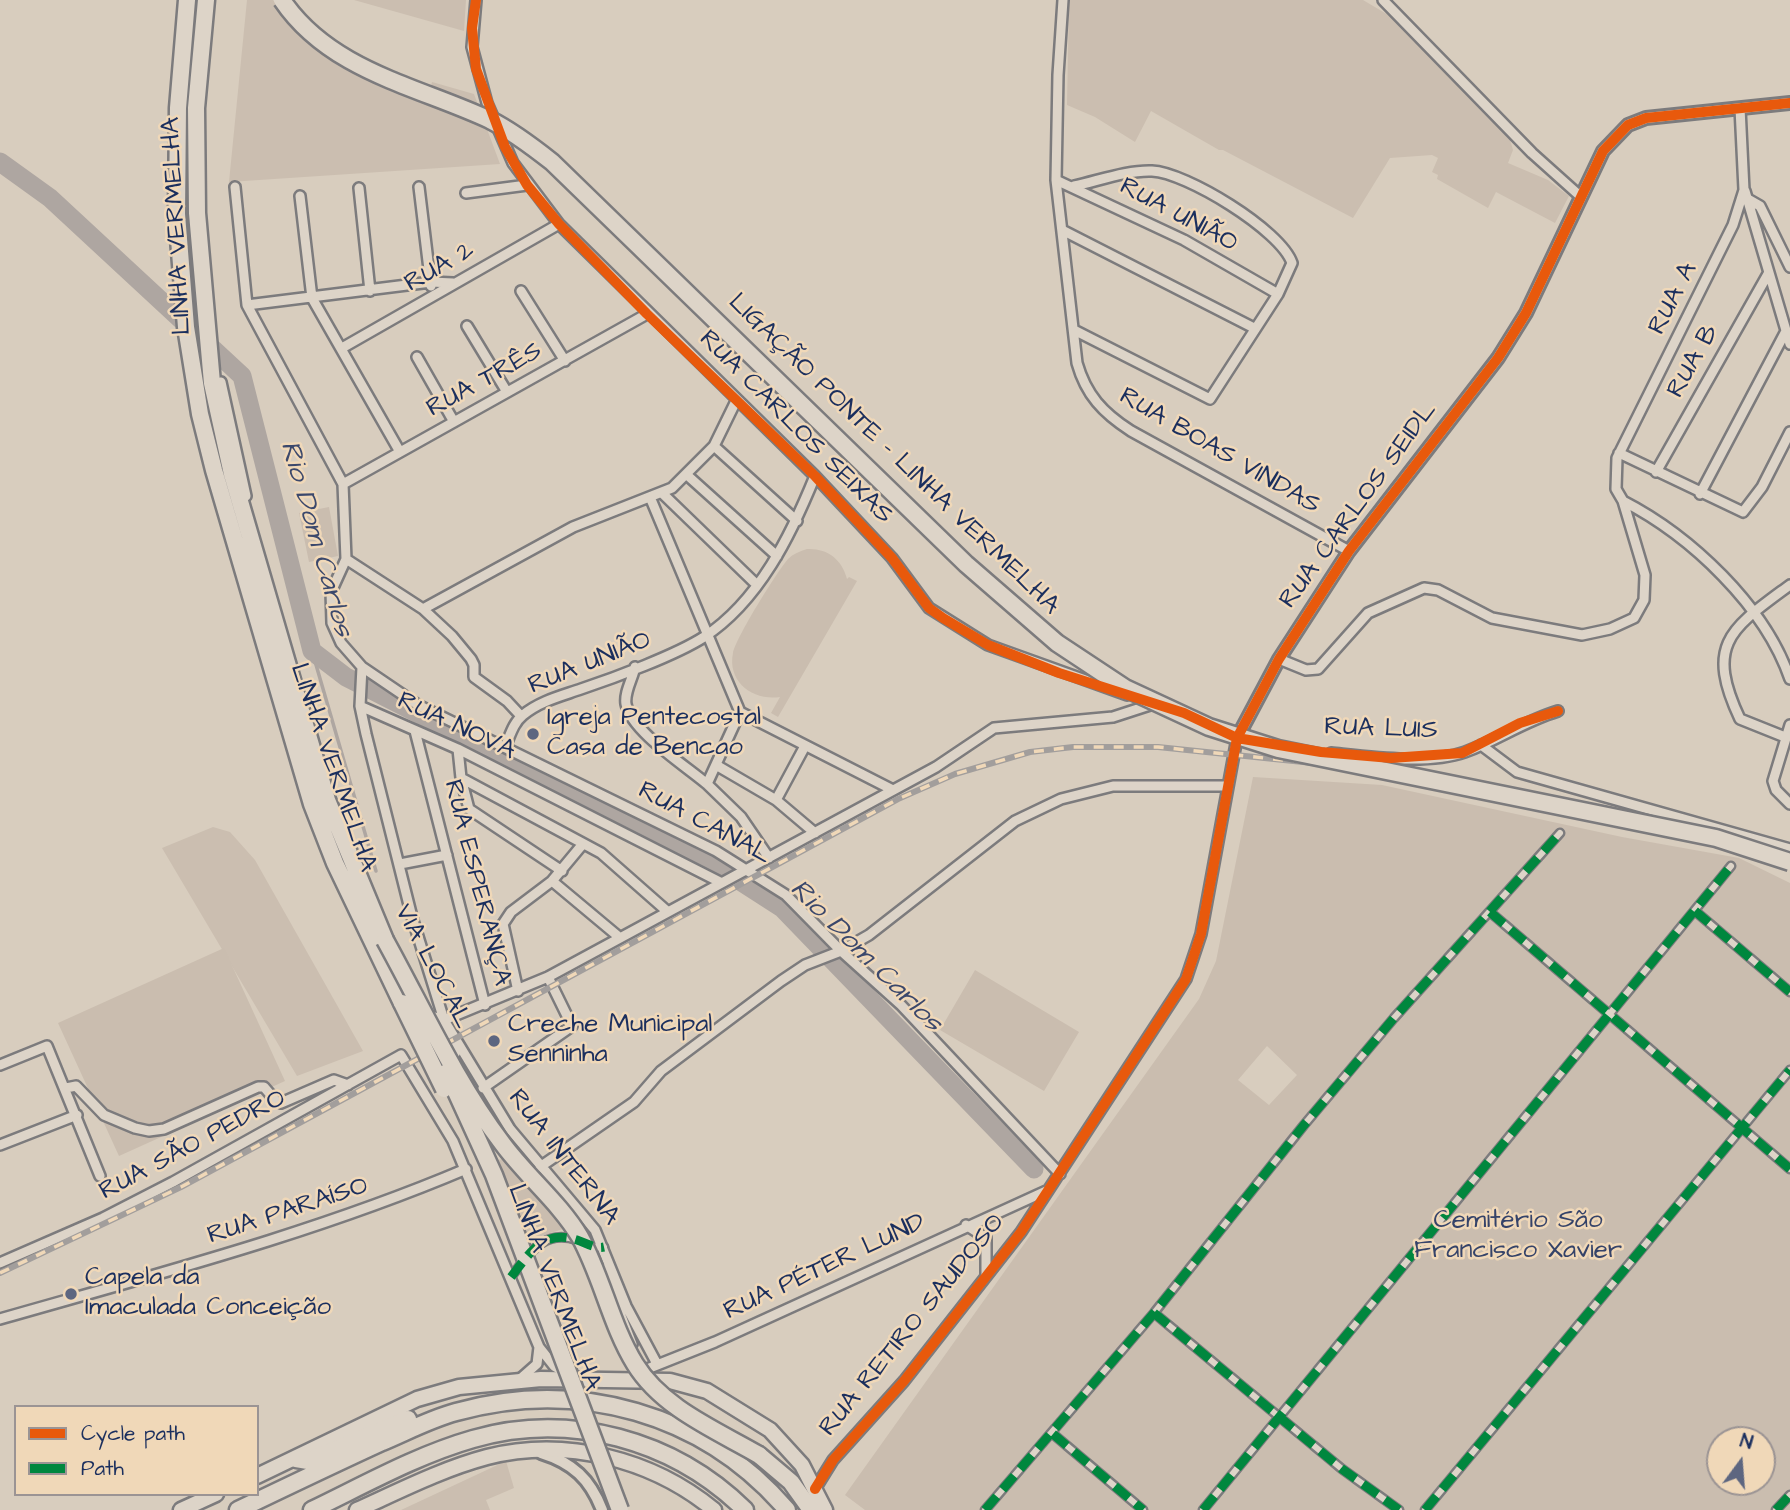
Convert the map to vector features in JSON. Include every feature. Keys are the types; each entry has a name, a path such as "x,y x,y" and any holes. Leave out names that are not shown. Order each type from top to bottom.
{"highway":[{"name":"LINHA VERMELHA","path":"187,0 178,108 177,214 186,327 200,414 313,804 374,949 468,1138 611,1510"},
{"name":"LINHA VERMELHA","path":"206,0 196,108 197,213 212,383 232,474 327,800 385,940 494,1175 620,1510"},
{"name":"LIGAÇÃO PONTE - LINHA VERMELHA","path":"282,0 308,29 354,63 392,82 492,121 552,162 966,564 1040,630 1116,683 1190,720 1278,749 1716,838 1790,862"},
{"path":"385,940 475,1103 501,1142 570,1220 580,1237 631,1357 643,1376 675,1405 759,1455 792,1482 810,1510"},
{"path":"259,1475 417,1399 459,1387 519,1380 684,1382 707,1391 777,1435 793,1451 816,1489 825,1510"},
{"path":"296,1459 308,1461 422,1413 559,1397 610,1405 662,1420 715,1446 738,1462 788,1510"},
{"path":"238,1510 434,1419 493,1403"},
{"path":"312,1510 422,1458 472,1439 519,1430 560,1428 628,1440 670,1456 712,1481 745,1510"},
{"path":"357,1510 470,1462 532,1450 594,1453 635,1465 676,1483 714,1510"},
{"path":"181,1510 212,1496"}],"street":[{"name":"RUA CARLOS SEIXAS","path":"476,0 472,28 476,69 505,147 527,185 559,224 647,314 815,477 892,558 929,608 989,645 1059,673 1193,717 1237,738"},
{"name":"RUA BOAS VINDAS","path":"1063,0 1056,180 1083,384 1110,417 1168,453 1349,551"},
{"path":"1383,0 1532,153 1580,196"},
{"name":"RUA CARLOS SEIDL","path":"1047,1191 1186,979 1201,934 1237,738 1279,659 1349,551 1498,358 1526,313 1603,150 1628,125 1676,113 1790,103"},
{"name":"RUA A","path":"1279,659 1306,670 1318,669 1368,613 1424,588 1438,590 1492,618 1568,633 1591,634 1626,623 1639,613 1646,586 1644,565 1615,481 1619,453 1722,251 1745,194 1740,108"},
{"path":"1073,187 1135,172 1165,172 1254,221 1290,258 1288,275 1278,293 1216,392 1208,398 1074,330"},
{"name":"RUA UNIÃO","path":"1056,180 1184,240 1278,293"},
{"path":"466,193 527,185"},
{"path":"235,187 247,305 343,484 346,559 422,609 452,636 471,659 474,664 474,677 507,701 521,716"},
{"path":"419,187 433,296"},
{"path":"359,188 370,291"},
{"path":"1745,194 1760,206 1790,267"},
{"path":"1745,194 1790,344"},
{"path":"300,196 312,299 400,452"},
{"name":"RUA 2","path":"342,348 559,224"},
{"path":"1063,231 1254,328"},
{"name":"RUA B","path":"1656,472 1768,274"},
{"path":"247,305 312,299 431,282 455,283"},
{"path":"521,291 565,361"},
{"name":"RUA TRÊS","path":"343,484 647,314"},
{"path":"467,326 507,392"},
{"path":"1700,494 1786,331"},
{"path":"416,357 454,422"},
{"name":"VIA LOCAL","path":"221,382 252,518 345,834 411,975 473,1090 506,1139 575,1217 591,1245 636,1354 648,1368"},
{"path":"422,609 573,527 662,493 687,475 713,446 736,401"},
{"path":"1619,453 1740,512 1750,505 1790,432"},
{"path":"713,446 797,521"},
{"path":"687,475 777,556"},
{"name":"RUA UNIÃO","path":"505,747 521,716 542,702 635,667 706,636 730,615 777,556 797,521 815,477"},
{"path":"662,493 756,584"},
{"path":"650,497 740,712 891,789"},
{"path":"1623,501 1669,527 1738,592 1753,610 1782,658 1790,679"},
{"name":"RUA CANAL","path":"346,559 331,592 330,615 341,643 362,672 418,705 505,747 786,895 837,953 901,1005 1060,1174"},
{"path":"1785,737 1740,719 1729,685 1723,649 1727,640 1753,610 1790,585"},
{"path":"635,667 626,696 629,712 647,734 707,784 741,817 769,858"},
{"name":"RUA INTERNA","path":"362,672 360,702 426,967 444,1020 482,1088 540,1167 574,1202 604,1247 626,1306 657,1364"},
{"name":"RUA NOVA","path":"360,702 724,880"},
{"path":"444,1020 548,977 936,767 994,728 1113,717 1153,704"},
{"name":"RUA LUIS","path":"1237,738 1321,752 1391,758 1453,754 1481,745 1520,723 1558,711"},
{"path":"707,784 740,712"},
{"path":"1790,725 1773,781 1776,790 1790,804"},
{"name":"RUA ESPERANÇA","path":"415,731 485,1005"},
{"path":"1481,745 1517,772 1790,849"},
{"path":"776,800 805,746"},
{"path":"458,749 461,778 469,809 562,871"},
{"path":"716,765 776,800 815,833"},
{"path":"461,778 618,866 668,912"},
{"path":"540,1167 634,1102 661,1071 799,968 837,953 869,935 1015,821 1060,799 1113,786 1228,786"},
{"path":"985,1510 1154,1313 1313,1114 1560,833"},
{"path":"518,991 501,928 511,912 552,881 582,845"},
{"path":"400,864 447,855"},
{"path":"1203,1510 1731,866"},
{"path":"552,881 619,937"},
{"path":"1695,911 1790,992"},
{"path":"1490,912 1790,1169"},
{"path":"482,1088 572,1026 548,977"},
{"path":"0,1065 47,1046 100,1176"},
{"name":"RUA SÃO PEDRO","path":"0,1263 162,1188 401,1055 429,1098 466,1169"},
{"path":"1425,1510 1790,1070"},
{"path":"66,1088 76,1087 104,1115 149,1131 164,1129 258,1087 264,1087 281,1103 334,1080 348,1085"},
{"path":"0,1145 77,1115"},
{"path":"466,1169 540,1348 554,1366 576,1379"},
{"name":"RUA PARAÍSO","path":"0,1319 263,1244 401,1196 466,1169"},
{"name":"RUA PÉTER LUND","path":"619,1381 740,1330 965,1225 1047,1191"},
{"name":"RUA RETIRO SAUDOSO","path":"816,1489 833,1460 904,1381 1021,1232 1047,1191"},
{"path":"965,1225 986,1238 986,1276"},
{"path":"511,1277 536,1245 549,1237 564,1236 604,1247"},
{"path":"1154,1313 1342,1469 1399,1510"},
{"path":"519,1380 537,1364 540,1348"},
{"path":"1052,1434 1143,1510"},
{"path":"532,1450 566,1461 582,1474 602,1510"},
{"path":"1776,1510 1790,1494"}],"shaded area":[{"path":"247,0 273,0 295,29 327,58 385,87 416,98 430,89 432,82 474,94 500,164 229,182"},
{"path":"354,0 466,0 464,31"},
{"path":"1069,0 1363,0 1390,16 1509,136 1513,150 1508,163 1548,180 1569,196 1555,223 1496,192 1488,208 1437,179 1438,175 1432,172 1438,158 1432,155 1390,158 1353,218 1219,150 1151,111 1135,142 1095,117 1067,105"},
{"path":"213,827 230,832 255,860 363,1051 297,1076 162,848"},
{"path":"506,1461 514,1488 486,1500 490,1510 401,1510"}],"green space":[{"path":"329,507 338,556 309,562 299,513"},
{"path":"807,549 821,550 833,556 847,579 849,577 857,581 778,717 771,713 780,697 760,696 744,687 734,673 733,653 749,620 782,566 792,556"},
{"name":"Cemitério São Francisco Xavier","path":"1253,777 1382,785 1622,837 1739,858 1790,883 1790,1510 865,1510 845,1495 1199,999 1216,961","holes":["1267,1046 1297,1075 1269,1105 1238,1080"]},
{"path":"224,948 285,1081 119,1156 58,1023"},
{"path":"975,970 1079,1032 1044,1091 940,1030"},
{"path":"504,1159 566,1228 526,1241 496,1160"}],"waterway":[{"name":"Rio Dom Carlos","path":"0,162 50,198 242,376 312,651 346,677 709,861 782,908 1034,1169"},
{"path":"312,651 376,871"}],"railway":[{"path":"0,1273 181,1187 898,799 955,774 1030,752 1073,747 1158,747 1448,777 1622,821 1687,833 1790,865"}],"marked path":[{"path":"985,1510 1154,1313 1304,1125 1394,1018 1560,833"},
{"path":"1203,1510 1731,866"},
{"path":"1695,911 1790,992"},
{"path":"1490,912 1790,1169"},
{"path":"1425,1510 1790,1070"},
{"path":"511,1277 538,1245 555,1238 565,1237 604,1247"},
{"path":"1154,1313 1342,1469 1399,1510"},
{"path":"1053,1434 1143,1510"},
{"path":"1776,1510 1790,1495"}],"cycle path":[{"path":"476,0 472,28 476,69 505,147 527,185 559,224 647,314 815,476 892,558 929,608 943,618 988,645 1059,673 1184,713 1237,738 1321,752 1391,758 1462,753 1520,723 1558,711"},
{"path":"815,1489 833,1460 904,1381 1021,1232 1186,979 1201,934 1237,738 1279,659 1349,551 1498,358 1526,313 1603,151 1628,125 1646,118 1790,103"}],"place":[{"name":"Igreja Pentecostal Casa de Bencao","path":"533,734"},
{"name":"Creche Municipal Senninha","path":"494,1041"},
{"name":"Capela da Imaculada Conceição","path":"71,1294"}]}
